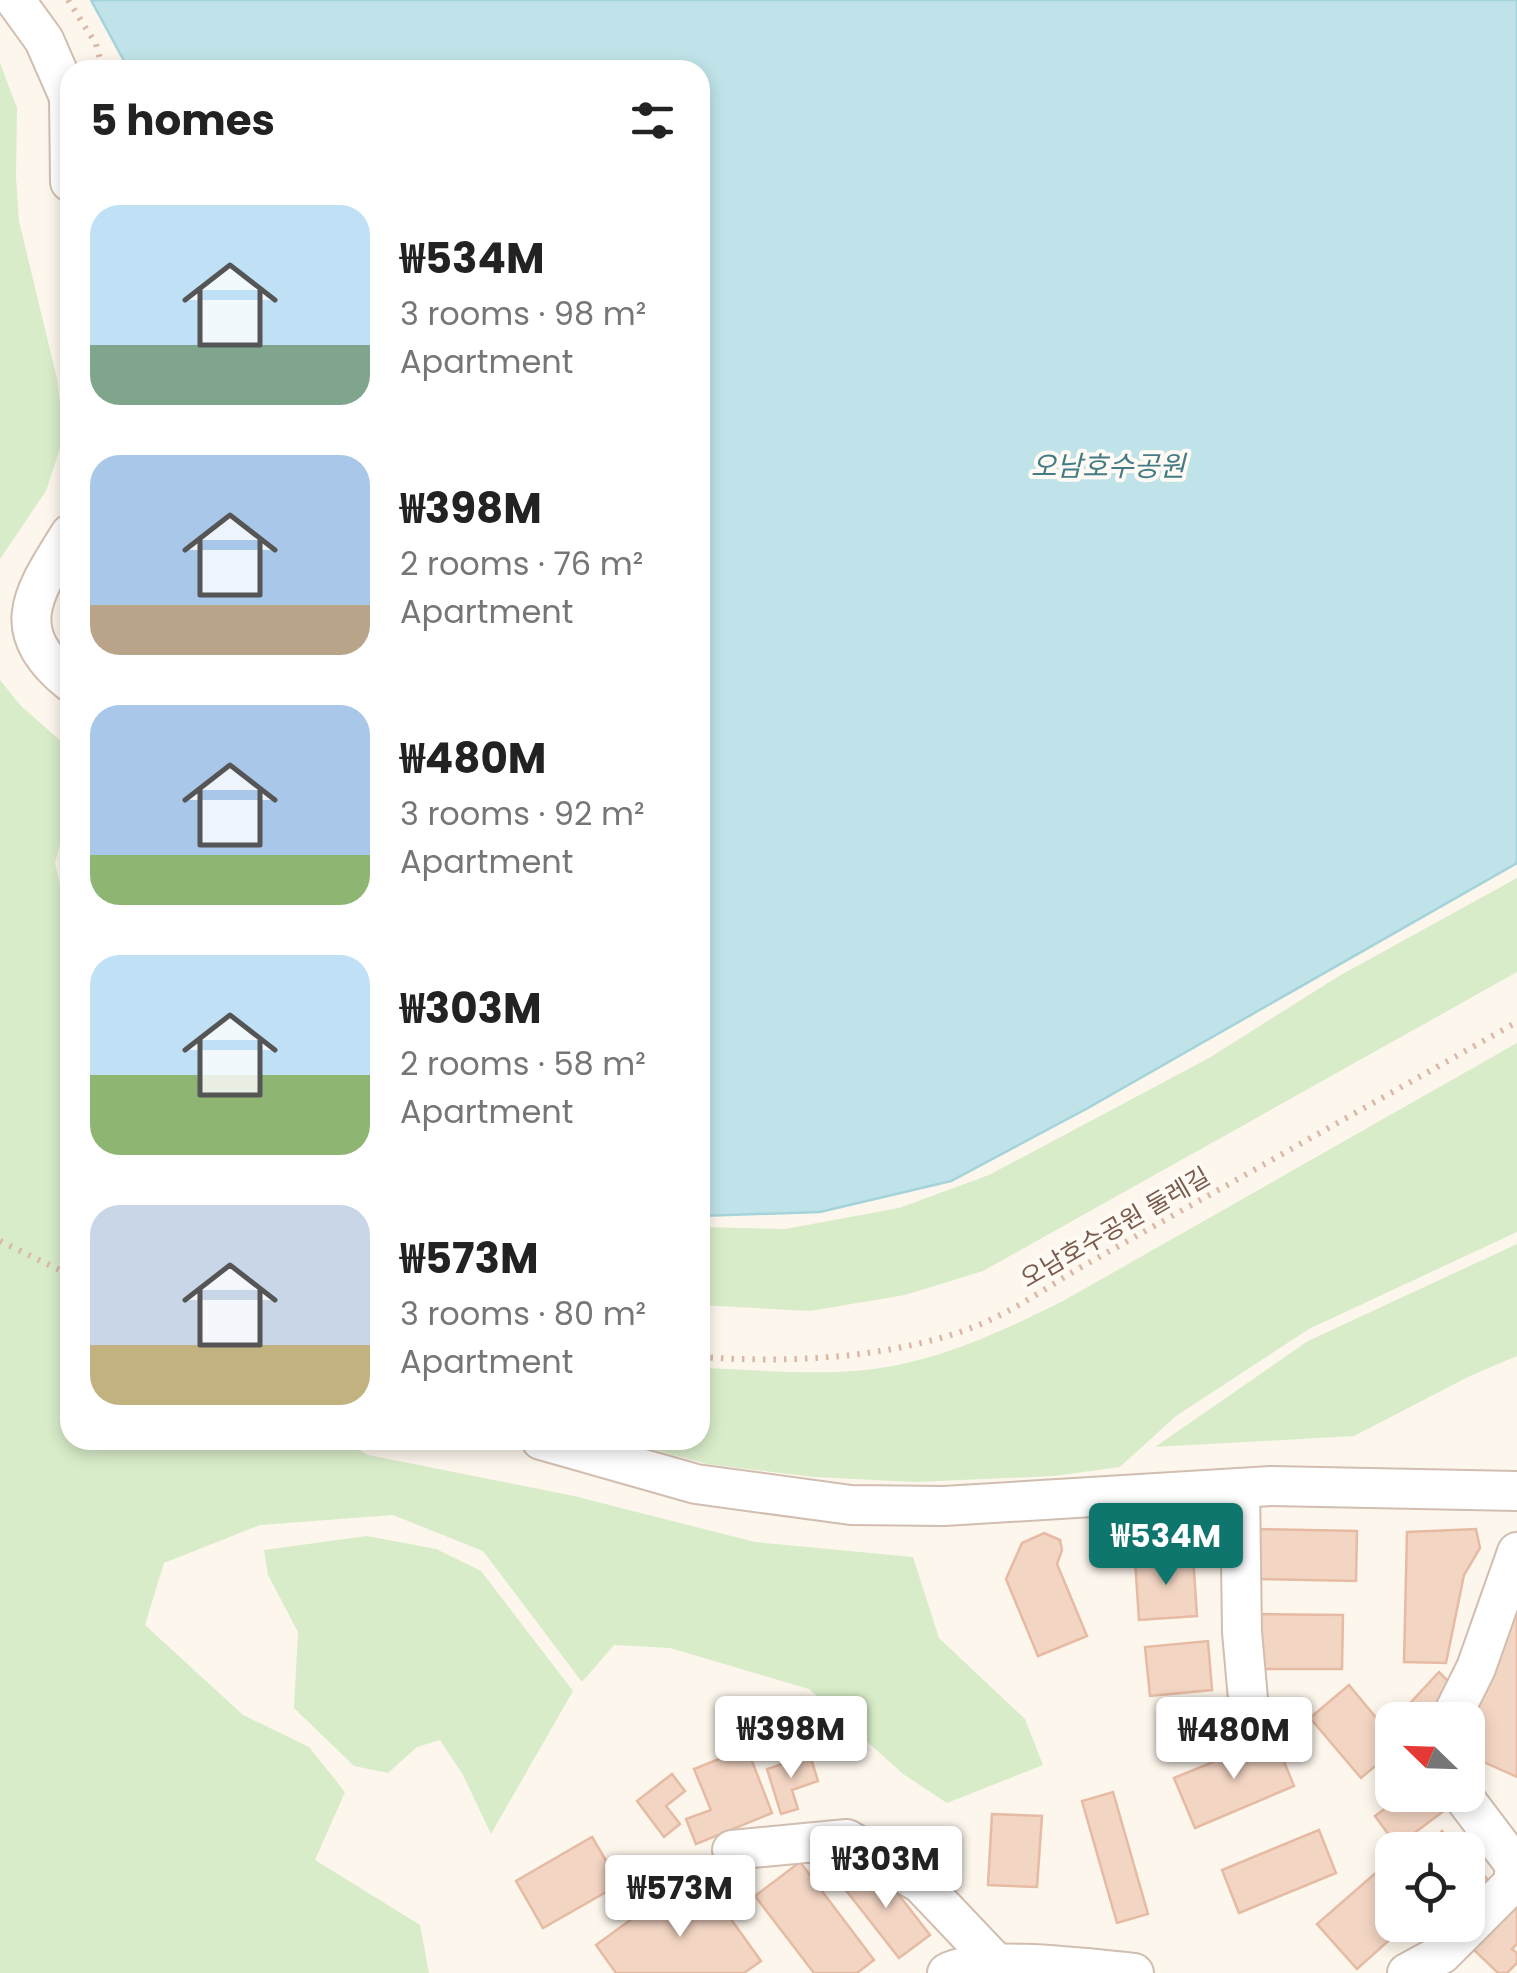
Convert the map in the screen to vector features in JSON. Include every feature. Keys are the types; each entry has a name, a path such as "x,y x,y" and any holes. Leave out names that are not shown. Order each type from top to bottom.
{"street":[{"path":"15,0 44,40 60,76"},
{"path":"60,550 36,588 32,614 33,639 60,674"},
{"path":"576,1450 696,1484 851,1505 963,1505 1240,1488 1517,1491"},
{"path":"1240,1488 1242,1632 1249,1710"},
{"path":"1459,1702 1476,1668 1517,1552"},
{"path":"1407,1973 1442,1954 1513,1883 1514,1865 1475,1812"},
{"path":"732,1850 847,1839 922,1884 998,1965"},
{"path":"947,1973 958,1967 998,1965 1134,1973"}],"path":[{"path":"68,0 96,44 100,60"},
{"name":"오남호수공원 둘레길","path":"710,1357 853,1355 962,1332 1019,1306 1076,1270 1517,1022"},
{"path":"0,1241 60,1269"}],"green space":[{"path":"0,63 17,108 19,221 57,379 60,448 46,491 0,559"},
{"path":"0,680 21,706 60,740 60,844 55,863 60,885 60,1450 359,1450 368,1455 574,1496 755,1542 913,1557 939,1638 1025,1719 1043,1765 947,1803 903,1774 809,1689 670,1648 614,1645 582,1682 483,1551 393,1515 260,1525 164,1563 145,1625 243,1715 309,1747 345,1792 315,1860 420,1925 429,1973 0,1973"},
{"path":"1517,878 1517,972 983,1271 905,1295 810,1311 710,1306 710,1227 785,1229 899,1208 989,1175 1209,1058 1339,976"},
{"path":"1517,1043 1517,1232 1309,1329 1176,1416 1120,1467 1054,1476 915,1482 814,1477 707,1464 656,1450 710,1450 710,1368 854,1371 909,1363 962,1346 1063,1301"},
{"path":"1517,1244 1517,1356 1354,1436 1155,1447 1308,1341"},
{"path":"367,1536 436,1549 481,1571 573,1691 491,1834 463,1775 440,1740 417,1747 388,1773 354,1766 294,1708 298,1632 268,1575 264,1550"}],"water":[{"name":"오남호수공원","path":"91,0 1517,0 1517,863 1088,1108 951,1181 820,1212 710,1216 710,60 124,60"}],"building":[{"path":"1256,1529 1357,1531 1356,1581 1255,1579"},
{"path":"1476,1529 1480,1548 1464,1575 1446,1663 1404,1662 1407,1532"},
{"path":"1044,1533 1060,1540 1062,1550 1057,1564 1087,1636 1038,1656 1006,1579 1022,1543"},
{"path":"1193,1556 1197,1616 1139,1620 1135,1560"},
{"path":"1517,1611 1517,1777 1485,1763 1485,1702 1477,1702"},
{"path":"1259,1614 1343,1615 1342,1669 1259,1669"},
{"path":"1208,1641 1212,1690 1150,1696 1145,1647"},
{"path":"1439,1672 1455,1688 1442,1702 1411,1702"},
{"path":"1349,1685 1375,1716 1375,1766 1361,1778 1310,1718"},
{"path":"1274,1737 1294,1786 1195,1828 1174,1778"},
{"path":"747,1748 772,1813 696,1844 686,1819 711,1810 694,1769"},
{"path":"810,1755 818,1781 792,1790 798,1809 781,1814 767,1769"},
{"path":"672,1774 685,1791 666,1806 680,1824 664,1837 637,1801"},
{"path":"1113,1792 1148,1914 1117,1923 1082,1801"},
{"path":"1380,1812 1442,1812 1416,1832 1387,1832 1375,1816"},
{"path":"992,1814 1042,1816 1037,1887 988,1885"},
{"path":"1319,1830 1336,1873 1239,1913 1222,1870"},
{"path":"592,1837 620,1884 543,1928 516,1881"},
{"path":"800,1862 874,1960 857,1973 814,1973 755,1896"},
{"path":"861,1868 871,1880 881,1872 930,1935 899,1958 841,1884"},
{"path":"1375,1873 1375,1942 1387,1942 1357,1969 1317,1924"},
{"path":"1485,1877 1493,1885 1485,1893"},
{"path":"705,1883 761,1961 744,1973 616,1973 596,1945 666,1894 674,1906"},
{"path":"1517,1902 1517,1944 1512,1949 1517,1953 1517,1963 1507,1973 1498,1973 1473,1949 1485,1942 1485,1936"}]}
